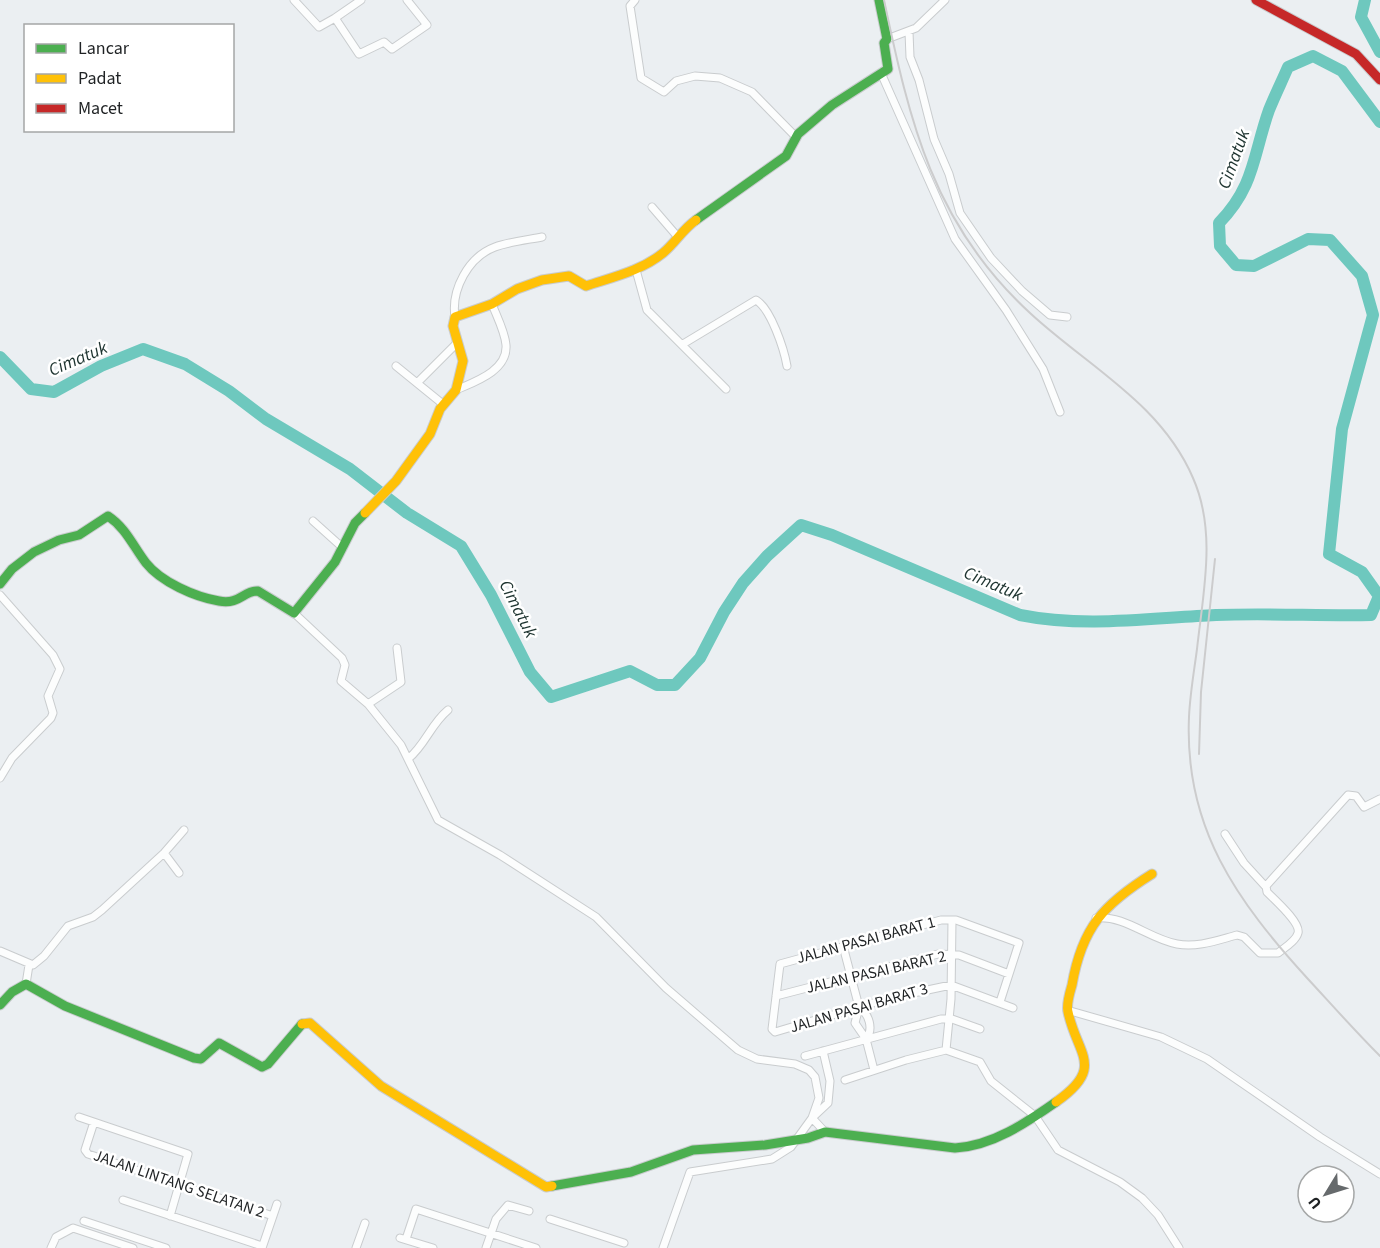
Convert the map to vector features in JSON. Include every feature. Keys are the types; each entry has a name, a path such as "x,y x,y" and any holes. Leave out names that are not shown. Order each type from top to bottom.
{"street":[{"path":"294,0 319,27 361,0"},
{"path":"335,18 359,54 384,42 392,49 427,25 407,0"},
{"path":"634,0 630,6 637,68 645,83 664,92 676,81 695,76 720,78 752,92 796,136"},
{"path":"455,317 492,304 517,289 542,279 569,276 586,286 636,270 668,250 677,236 720,201 786,156 796,136 832,105 888,69 884,43 887,39 879,0"},
{"path":"887,39 909,32 945,0"},
{"path":"1256,0 1356,54 1380,80"},
{"path":"909,32 910,57 920,80 934,139 949,174 960,213 991,258 1023,291 1050,315 1067,317"},
{"path":"881,73 955,239 1006,309 1043,369 1059,412"},
{"path":"652,207 677,236"},
{"path":"294,613 317,587 343,549 350,529 396,481 430,434 444,405 456,390 463,364 453,326 454,301 458,287 480,256 494,247 542,237"},
{"path":"636,270 645,307 726,389"},
{"path":"683,344 756,300 765,309 782,343 787,366"},
{"path":"456,390 493,373 505,353 506,342 492,304"},
{"path":"417,384 457,343"},
{"path":"396,366 444,405"},
{"path":"0,584 6,574 24,558 42,547 82,534 99,519 108,516 119,523 139,549 148,567 161,576 199,594 223,601 237,601 249,592 257,592 294,613 342,658 345,664 341,682 368,704 409,758 429,807 444,825 500,855 596,917 666,988 738,1050 757,1059 795,1064 811,1071 817,1082 819,1098 812,1118 799,1140 772,1158 690,1172 663,1248"},
{"path":"313,521 343,549"},
{"path":"0,595 53,655 60,669 48,696 53,713 51,718 12,758 0,778"},
{"path":"368,704 401,682 397,648"},
{"path":"409,758 418,750 430,727 448,710"},
{"path":"1266,887 1348,795 1356,796 1364,807 1380,799"},
{"path":"0,951 28,965 40,961 68,926 93,917 164,853 184,830"},
{"path":"1096,918 1116,920 1156,939 1177,944 1193,946 1237,935 1244,938 1260,953 1270,955 1278,953 1293,940 1298,930 1295,922 1267,892 1266,887 1244,863 1225,834"},
{"path":"164,853 179,873"},
{"path":"26,984 65,1006 198,1059 219,1043 266,1066 296,1029 303,1023 310,1023 381,1086 546,1187 631,1172 693,1150 799,1140 825,1132 929,1146 964,1148 993,1140 1035,1116 1071,1092 1083,1076 1084,1051 1067,1010 1075,967 1085,939 1096,918 1121,893 1152,874"},
{"path":"946,1050 950,1019 952,920"},
{"name":"JALAN PASAI BARAT 1","path":"776,996 780,964 933,922 952,920 1019,943 1010,974"},
{"path":"843,946 859,1007 855,1023 866,1039 874,1070"},
{"name":"JALAN PASAI BARAT 2","path":"776,996 919,958 951,953 1010,974"},
{"path":"26,984 28,965"},
{"path":"1000,1002 1010,974"},
{"path":"0,1005 12,992 26,984"},
{"name":"JALAN PASAI BARAT 3","path":"776,996 773,1032 933,987 951,985 1013,1008"},
{"path":"859,1007 865,1012 870,1023 870,1035 866,1039"},
{"path":"1067,1010 1161,1037 1207,1059 1320,1137 1380,1174"},
{"path":"805,1056 924,1022 950,1019 980,1029"},
{"path":"844,1080 946,1050 980,1062 991,1081 1035,1116 1058,1150 1120,1182 1142,1198 1158,1215 1179,1248"},
{"path":"812,1118 824,1109 830,1095 830,1081 823,1051"},
{"path":"79,1117 188,1155 170,1216"},
{"path":"812,1118 825,1132"},
{"name":"JALAN LINTANG SELATAN 2","path":"94,1122 85,1152 273,1216"},
{"path":"123,1200 262,1247 277,1204"},
{"path":"486,1248 496,1220 508,1205 529,1211"},
{"path":"433,1248 403,1238 416,1209 536,1248"},
{"path":"550,1219 624,1245"},
{"path":"84,1221 166,1248"},
{"path":"357,1248 365,1223"},
{"path":"51,1248 56,1237 73,1228 133,1248"}],"waterway":[{"name":"Cimatuk","path":"1365,0 1361,17 1380,52"},
{"name":"Cimatuk","path":"0,357 31,389 54,392 101,366 143,349 185,364 229,391 266,419 350,469 407,513 461,546 491,595 530,672 551,697 630,671 657,685 675,685 700,658 724,612 743,583 767,556 801,525 832,535 1020,615 1044,619 1093,622 1235,614 1371,615 1379,596 1362,572 1329,554 1342,429 1373,315 1362,276 1330,240 1308,239 1254,266 1236,265 1220,246 1219,223 1240,196 1252,170 1269,110 1288,67 1313,56 1342,71 1380,122"}],"railway":[{"path":"884,0 916,130 930,169 948,207 970,244 997,279 1030,313 1121,387 1142,407 1162,428 1179,452 1193,478 1205,520 1206,563 1189,717 1190,757 1196,794 1206,828 1220,860 1259,921 1282,950 1380,1056"},
{"path":"1199,754 1201,692 1215,559"}],"traffic: fast":[{"path":"696,220 786,156 798,134 832,105 888,69 884,43 887,39 879,0"},
{"path":"0,584 12,569 34,552 59,540 79,535 108,516 125,532 152,570 179,588 226,602 258,591 294,613 335,562 355,523 365,513"},
{"path":"0,1005 12,992 26,984 65,1006 194,1058 201,1059 219,1043 262,1067 268,1064 302,1024"},
{"path":"552,1186 631,1172 693,1150 765,1145 808,1138 825,1132 955,1148 969,1146 1008,1132 1056,1102"}],"traffic: slow":[{"path":"365,513 396,481 430,434 440,409 456,390 463,361 453,326 455,317 492,304 517,289 542,280 569,276 586,286 636,269 663,253 696,220"},
{"path":"1056,1102 1071,1090 1080,1079 1084,1069 1084,1060 1068,1009 1069,995 1082,947 1089,932 1108,907 1152,874"},
{"path":"302,1024 310,1023 381,1086 546,1187 552,1186"}],"traffic: jam":[{"path":"1256,0 1356,54 1380,80"}]}
